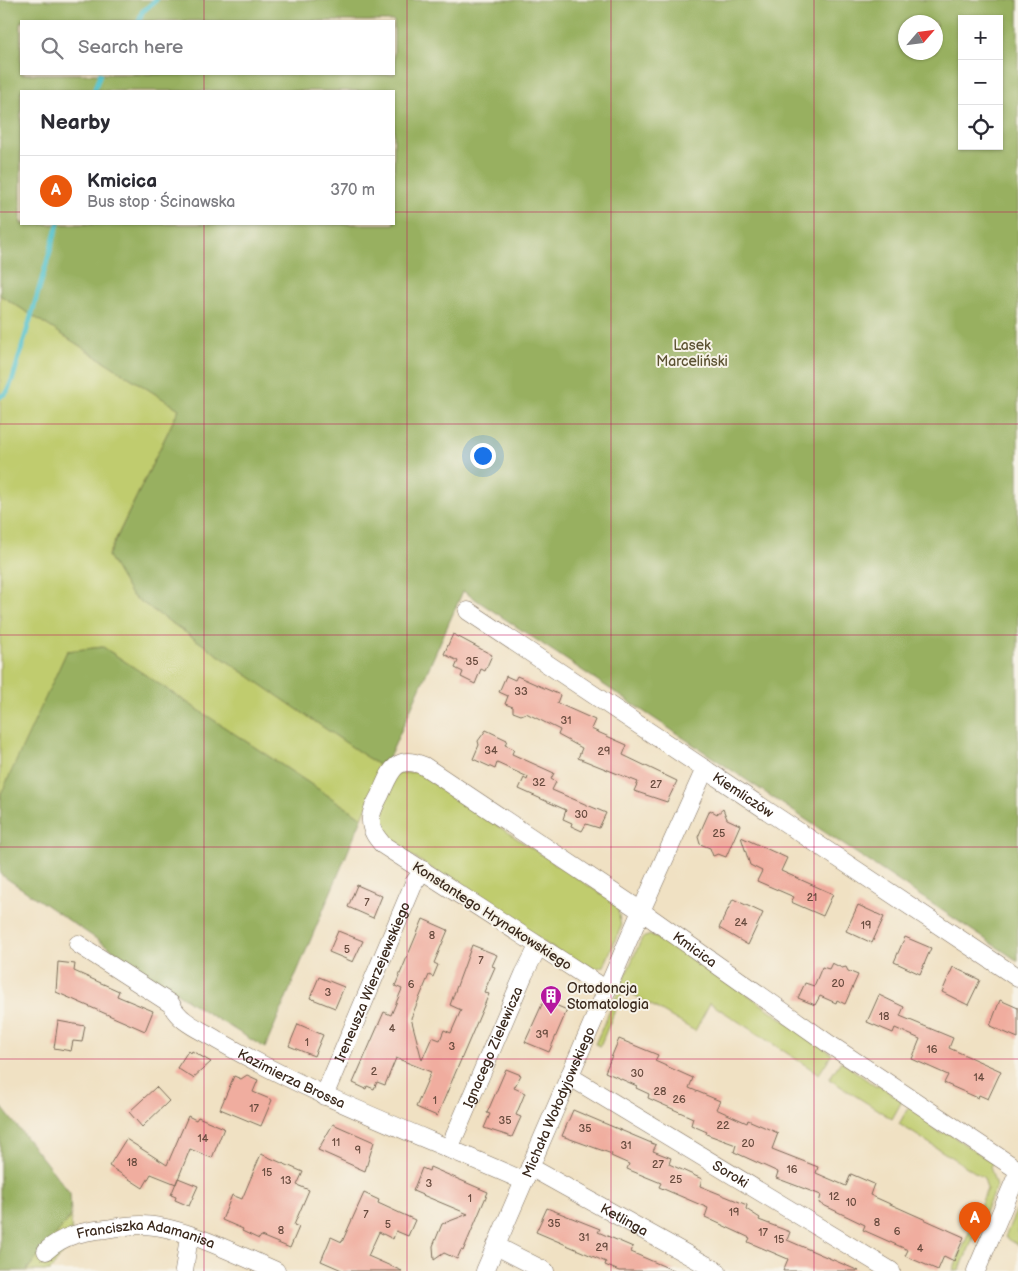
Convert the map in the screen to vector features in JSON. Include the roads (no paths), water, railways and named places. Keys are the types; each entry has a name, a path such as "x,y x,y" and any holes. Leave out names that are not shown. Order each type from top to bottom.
{"street":[{"name":"Kiemliczów","path":"468,611 1018,978"},
{"name":"Konstantego Hrynakowskiego","path":"446,782 424,766 408,761 398,764 390,771 371,814 371,821 377,838 403,858 607,990"},
{"name":"Michała Wołodyjowskiego","path":"485,1271 641,911 705,769"},
{"name":"Kmicica","path":"446,782 641,911 814,1034 1018,1171"},
{"name":"Ireneusza Wierzejewskiego","path":"324,1096 414,883 422,870"},
{"name":"Kazimierza Brossa","path":"78,944 171,1004 176,1014 190,1025 267,1069 324,1096 449,1149 527,1174"},
{"name":"Ignacego Zielewicza","path":"449,1149 524,974 538,947"},
{"name":"Soroki","path":"569,1076 891,1271"},
{"path":"976,1271 1018,1171"},
{"name":"Ketlinga","path":"527,1174 717,1271"},
{"name":"Franciszka Adamanisa","path":"46,1251 62,1239 85,1232 141,1225 189,1236 276,1271"},
{"path":"184,1271 189,1236"},
{"path":"496,1246 545,1271"}],"waterway":[{"path":"139,20 142,12 156,0"},
{"path":"94,90 100,75"},
{"path":"0,397 7,392 13,378 58,225"}],"place":[{"name":"Ortodoncja Stomatologia","path":"551,1015"},
{"name":"Kmicica","path":"975,1243"}],"park label":[{"name":"Lasek Marceliński","path":"692,354"}]}
